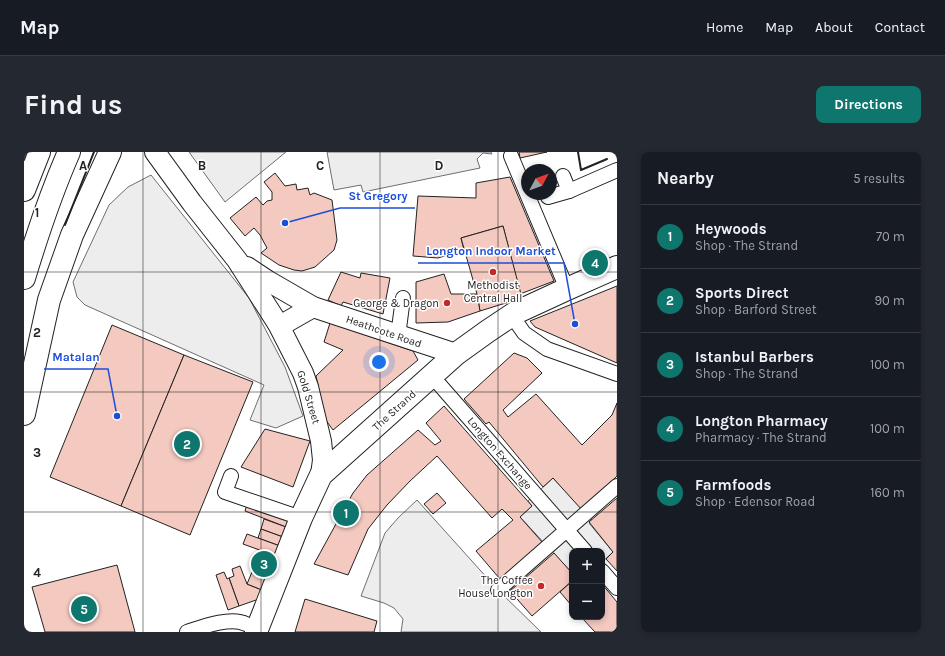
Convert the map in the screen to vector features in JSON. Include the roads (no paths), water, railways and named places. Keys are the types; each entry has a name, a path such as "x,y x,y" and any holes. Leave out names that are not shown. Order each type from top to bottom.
{"main road":[{"path":"24,190 39,152"},
{"path":"24,278 37,234 68,152"},
{"path":"24,414 49,300 72,235 107,159"},
{"name":"The Strand","path":"256,632 301,518 321,475 456,354 488,330 516,313 617,267"}],"street":[{"path":"107,159 121,152"},
{"name":"Heathcote Road","path":"153,153 237,260 278,324"},
{"path":"511,156 567,289"},
{"path":"557,194 569,191 617,170"},
{"path":"563,176 569,191"},
{"name":"Heathcote Road","path":"237,260 268,281 313,307 456,354"},
{"path":"398,336 403,298"},
{"path":"278,324 285,323 313,307"},
{"path":"516,313 517,323 524,333 546,349 617,374"},
{"name":"Gold Street","path":"278,324 303,373 308,387 321,441 323,460 321,475"},
{"name":"Longton Exchange","path":"432,376 582,548"},
{"path":"231,476 225,492 301,518"},
{"path":"498,590 617,486"},
{"path":"605,574 617,588"},
{"path":"187,632 207,626 237,621 247,624 256,632"}],"place":[{"name":"St Gregory","path":"285,223"},
{"name":"Longton Pharmacy","path":"595,263"},
{"name":"Methodist Central Hall","path":"493,272"},
{"name":"George & Dragon","path":"447,303"},
{"name":"Longton Indoor Market","path":"575,324"},
{"name":"Matalan","path":"117,416"},
{"name":"Sports Direct","path":"187,444"},
{"name":"Heywoods","path":"346,513"},
{"name":"Istanbul Barbers","path":"264,564"},
{"name":"The Coffee House Longton","path":"541,586"},
{"name":"Farmfoods","path":"84,609"}]}
